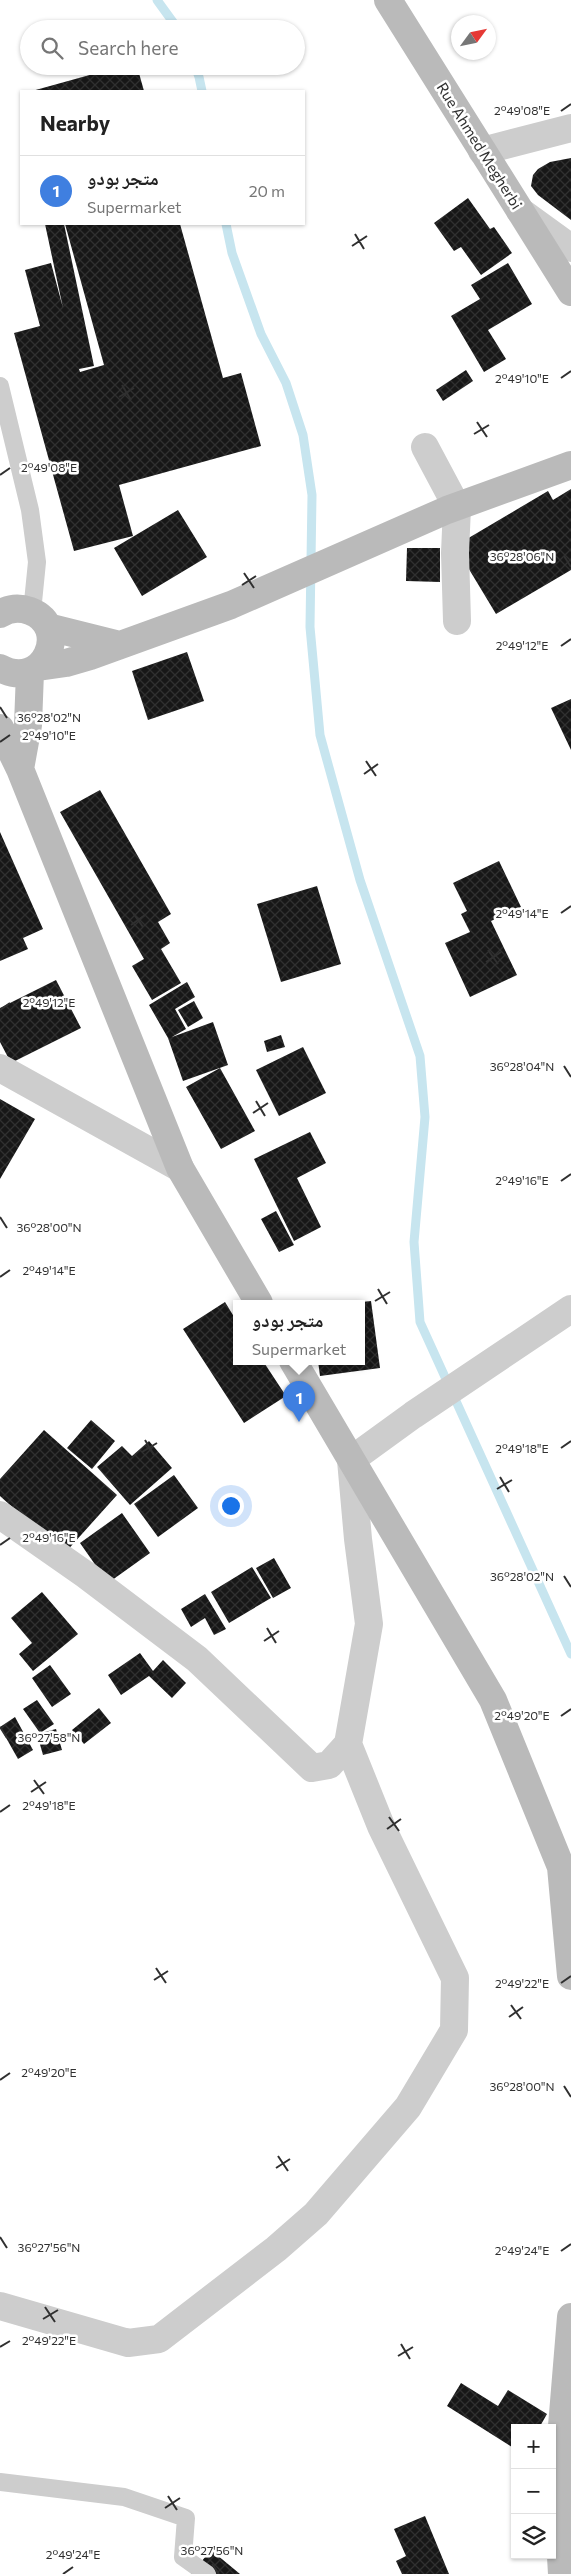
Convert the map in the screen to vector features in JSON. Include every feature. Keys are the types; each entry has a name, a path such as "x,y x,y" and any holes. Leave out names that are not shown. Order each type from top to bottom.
{"street":[{"name":"Rue Ahmed Megherbi","path":"388,0 517,209 571,292"},
{"path":"482,151 571,128"},
{"path":"517,209 571,248"},
{"path":"425,447 452,508 457,621"},
{"path":"0,668 11,672 66,663 231,605 452,508 571,465"},
{"path":"19,611 116,644"},
{"path":"19,611 50,648 34,669 28,725 20,769"},
{"path":"0,728 20,769 180,1168 257,1300"},
{"path":"0,1068 180,1168"},
{"path":"352,1460 413,1415 571,1309"},
{"path":"295,1365 493,1700 561,1867 571,1976"},
{"path":"0,2306 128,2343 159,2339 276,2249 316,2214 408,2107 454,2030 455,1978 381,1826 348,1744 369,1624 358,1539 352,1460"},
{"path":"0,1515 86,1575 197,1659 312,1768 328,1765 348,1744"},
{"path":"562,2574 557,2487 571,2317"}],"lane":[{"path":"0,386 30,510 37,562 19,611"},
{"path":"0,2482 124,2497 186,2518 183,2557 207,2574"}],"building":[{"path":"90,75 140,75 144,90 36,90"},
{"path":"571,158 571,220 538,195 531,186 533,175 538,169 550,162"},
{"path":"468,198 490,229 494,227 512,253 481,275 461,247 454,251 434,223"},
{"path":"45,225 64,225 94,366 79,369 80,372 104,365 65,225 180,225 223,378 241,373 261,446 119,485 133,536 74,551 14,333 40,326 25,270 51,263 63,308"},
{"path":"508,263 532,304 488,330 506,359 484,372 451,316 480,299 471,285"},
{"path":"466,370 473,381 443,401 436,390"},
{"path":"571,489 571,570 496,614 455,546 548,491 553,500"},
{"path":"178,510 207,557 142,596 114,548"},
{"path":"407,548 440,548 440,582 406,581"},
{"path":"187,652 204,701 148,720 132,671"},
{"path":"571,699 571,750 551,708"},
{"path":"100,790 171,914 158,922 170,943 161,949 181,983 152,1000 132,966 144,959 60,812"},
{"path":"0,832 43,929 23,938 28,949 0,961"},
{"path":"499,861 521,907 491,921 517,975 470,997 445,943 470,932 461,914 467,911 453,883"},
{"path":"317,886 341,964 281,982 257,904"},
{"path":"56,980 81,1028 11,1063 0,1042 0,1008"},
{"path":"187,982 195,997 175,1009 186,1029 172,1037 213,1022 228,1065 183,1081 168,1038 149,1005"},
{"path":"194,1001 203,1018 188,1027 178,1010"},
{"path":"281,1035 285,1047 267,1052 264,1041"},
{"path":"303,1047 326,1093 279,1116 256,1070"},
{"path":"220,1068 255,1131 221,1149 186,1087"},
{"path":"0,1099 35,1119 0,1179"},
{"path":"310,1132 326,1163 297,1178 321,1227 294,1241 254,1159"},
{"path":"276,1211 294,1245 279,1252 261,1219"},
{"path":"371,1301 380,1368 320,1376 319,1365 365,1365 365,1302"},
{"path":"225,1302 233,1315 233,1365 266,1365 286,1396 244,1423 183,1329"},
{"path":"91,1420 115,1441 92,1469 67,1448"},
{"path":"44,1430 117,1495 64,1554 0,1496 0,1479"},
{"path":"149,1441 172,1468 130,1505 97,1467 122,1446 132,1456"},
{"path":"174,1475 198,1508 158,1537 134,1504"},
{"path":"122,1513 150,1553 108,1583 80,1543"},
{"path":"274,1558 291,1588 273,1598 256,1568"},
{"path":"252,1567 271,1598 229,1623 211,1592"},
{"path":"42,1592 78,1634 33,1671 19,1654 32,1643 11,1618"},
{"path":"205,1594 226,1629 214,1635 205,1618 191,1627 181,1609"},
{"path":"140,1653 153,1671 163,1660 186,1683 172,1698 149,1676 121,1695 108,1675"},
{"path":"50,1665 71,1694 52,1707 32,1678"},
{"path":"37,1700 54,1724 40,1733 23,1709"},
{"path":"99,1708 111,1723 84,1744 72,1730"},
{"path":"15,1717 33,1750 18,1759 0,1727"},
{"path":"56,1729 62,1750 43,1755 37,1734"},
{"path":"461,2383 498,2406 508,2390 547,2414 541,2424 511,2424 511,2446 447,2406"},
{"path":"425,2516 449,2574 402,2574 396,2561 406,2556 394,2529"},
{"path":"211,2550 240,2574 191,2574"}],"waterway":[{"path":"157,0 171,20"},
{"path":"198,75 202,90"},
{"path":"226,225 232,253 261,334 286,383 303,435 312,495 310,627 320,735 360,880 420,1056 425,1117 414,1242 420,1322 571,1654"}],"place":[{"name":"متجر بودو","path":"299,1422"}]}
